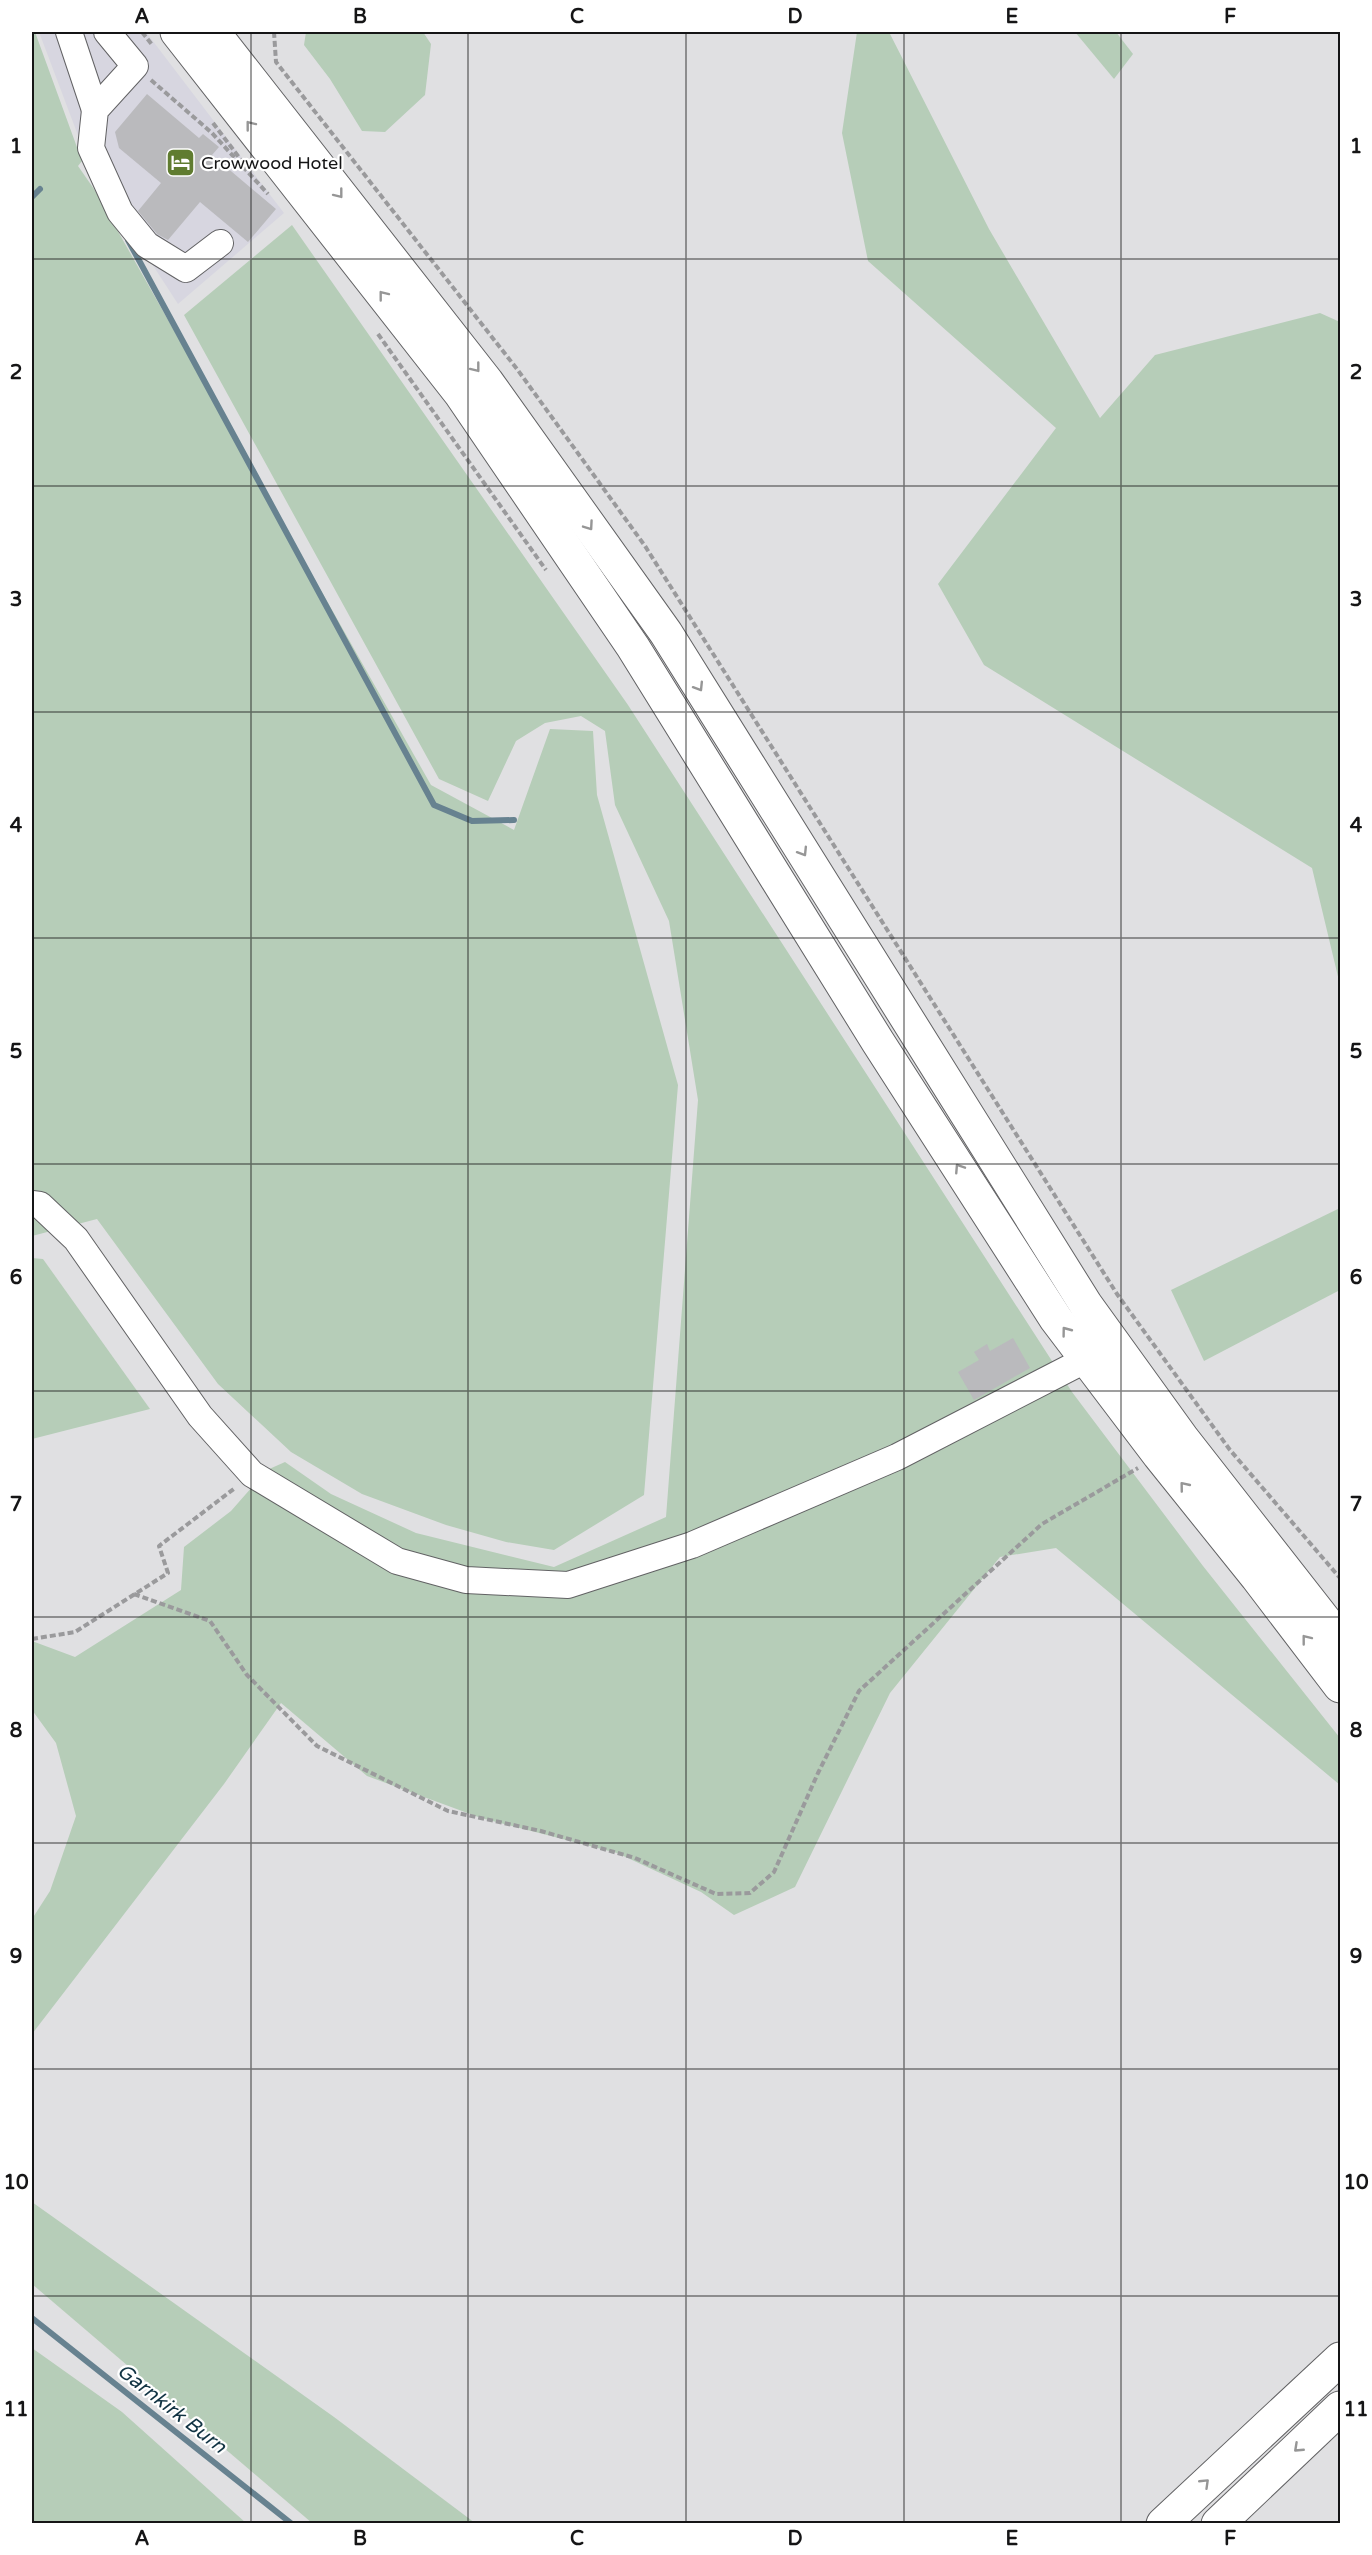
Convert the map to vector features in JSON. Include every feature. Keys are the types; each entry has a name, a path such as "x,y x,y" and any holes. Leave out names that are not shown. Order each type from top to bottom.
{"main road":[{"path":"177,32 460,393 626,637 884,1052 1056,1319 1099,1350 1182,1438 1341,1640"},
{"path":"213,32 487,382 666,633 1086,1305 1099,1350 1159,1455 1341,1686"},
{"path":"1163,2523 1341,2359"},
{"path":"1218,2523 1341,2408"}],"lane":[{"path":"69,32 95,110 91,148 120,212 147,245 186,269 220,243"},
{"path":"95,110 135,66 107,32"},
{"path":"162,32 201,79 229,98"},
{"path":"32,1204 40,1205 76,1239 200,1416 252,1474 397,1561 466,1581 568,1585 692,1545 897,1457 1099,1350"}],"path":[{"path":"135,66 213,133 258,182"},
{"path":"134,1594 210,1621 247,1675 317,1746 448,1811 541,1832 635,1858 716,1894 750,1893 774,1872 818,1773 860,1691 1042,1524 1159,1455"},
{"path":"32,1639 75,1632 168,1573 159,1546 252,1474"}],"shaded area":[{"path":"39,32 146,32 284,213 178,304 91,170"}],"green space":[{"path":"32,32 35,32 82,161 78,166 94,189 431,785 514,830 550,729 593,731 597,795 678,1085 644,1495 554,1550 506,1542 446,1525 362,1494 291,1452 218,1384 97,1219 32,1236"},
{"path":"306,32 423,32 431,44 425,95 385,132 362,131 330,79 304,45"},
{"path":"857,32 889,32 989,229 1100,418 1155,355 1320,313 1340,322 1340,985 1312,868 984,665 938,584 1056,428 868,261 842,133"},
{"path":"1075,32 1116,32 1133,54 1114,79"},
{"path":"292,225 628,705 1072,1392 1203,1566 1340,1738 1340,1785 1056,1548 1000,1557 890,1693 795,1887 734,1915 701,1892 617,1853 481,1818 367,1776 281,1703 224,1784 32,2034 32,1919 50,1891 76,1816 56,1743 32,1710 32,1641 75,1657 181,1590 184,1547 231,1511 267,1470 285,1462 331,1494 416,1533 554,1567 666,1517 698,1100 669,921 615,805 605,731 581,716 545,723 516,741 488,801 439,779 184,315"},
{"path":"1340,1208 1340,1290 1204,1361 1171,1290"},
{"path":"32,1258 43,1259 150,1409 32,1439"},
{"path":"32,2202 334,2417 475,2523 312,2523 32,2284"},
{"path":"32,2348 122,2412 246,2523 32,2523"}],"building":[{"name":"Crowwood Hotel","path":"147,94 199,138 203,134 219,147 212,155 276,209 248,242 200,202 168,240 157,234 138,211 161,183 119,148 115,132"},
{"path":"1013,1338 1030,1368 974,1400 958,1372 979,1360 974,1352 987,1344 990,1351"}],"waterway":[{"path":"32,197 40,189"},
{"path":"128,240 434,805 472,821 514,820"},
{"name":"Garnkirk Burn","path":"32,2318 292,2524"}],"place":[{"name":"Crowwood Hotel","path":"180,163"}]}
